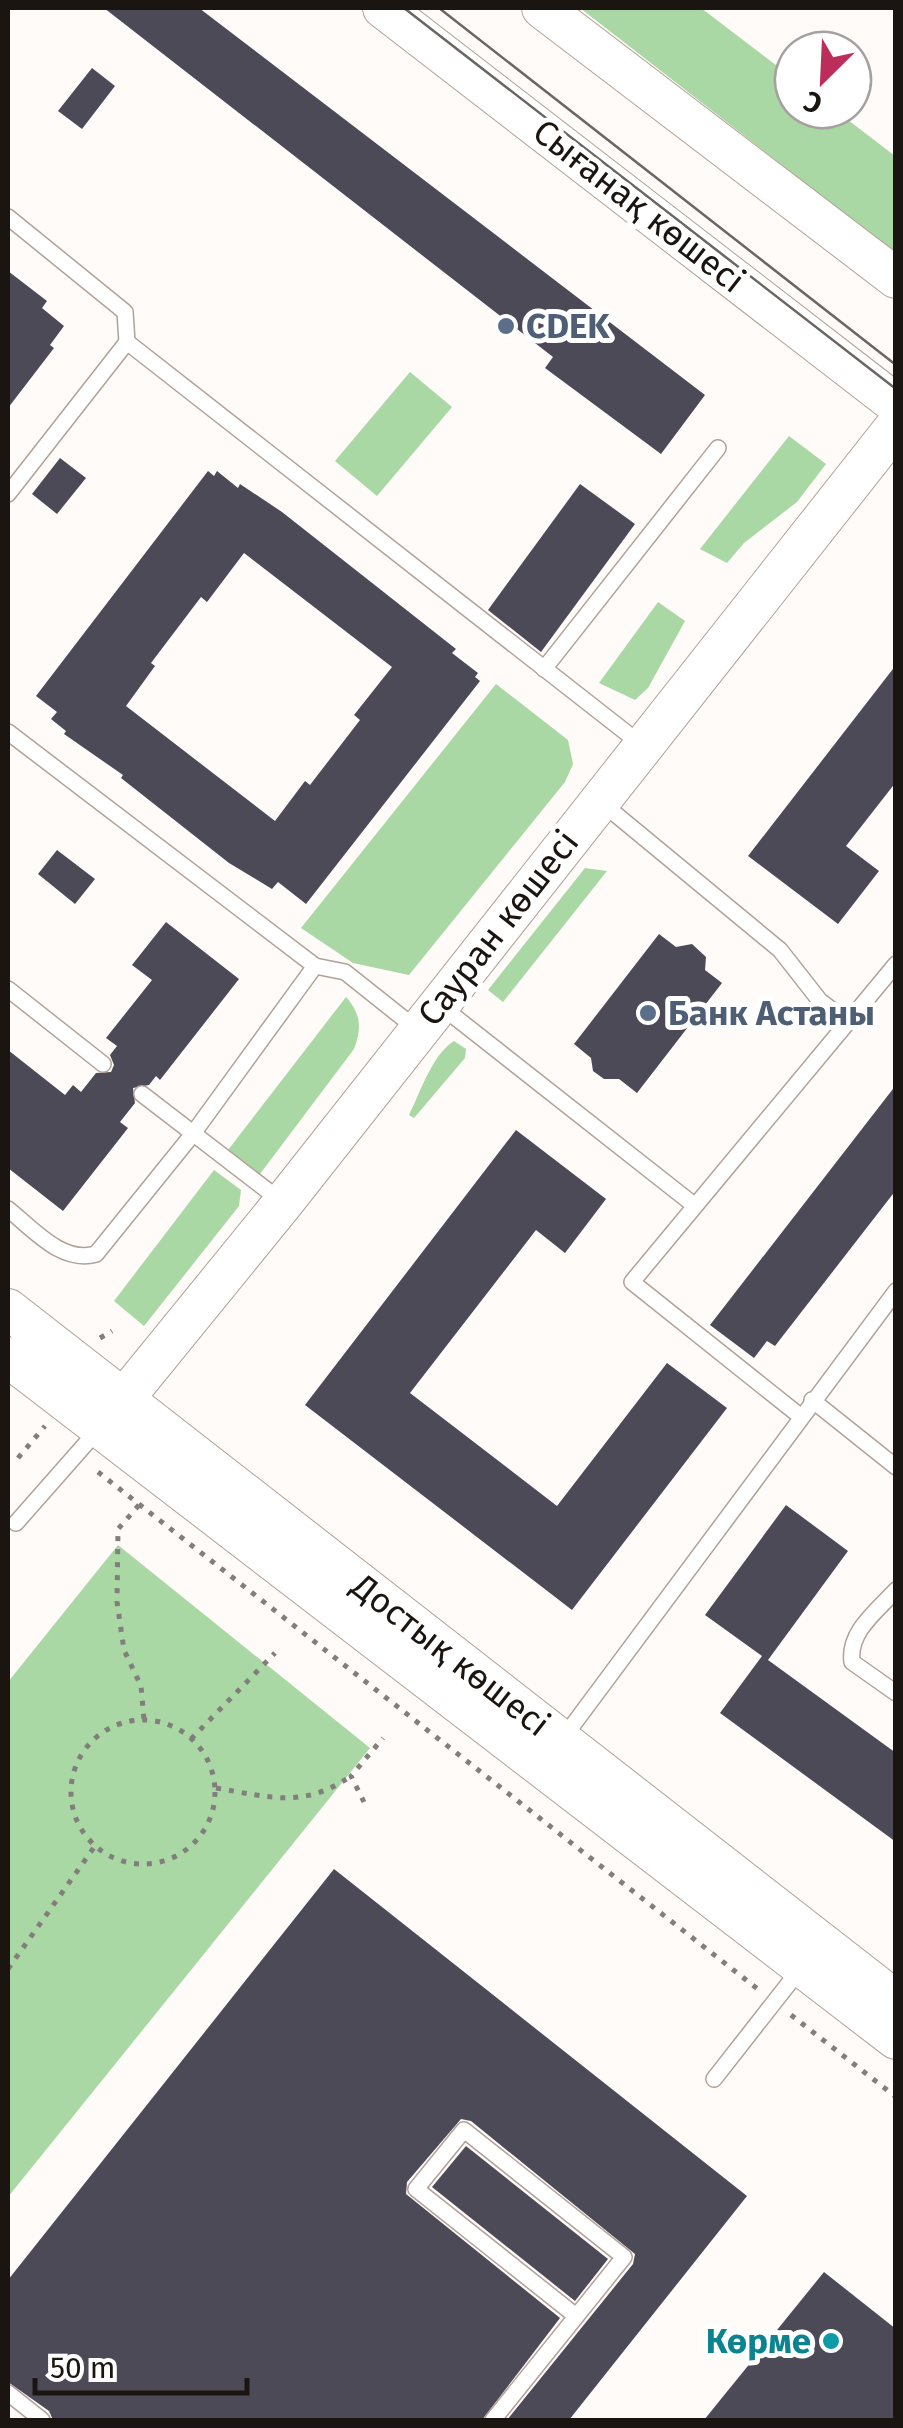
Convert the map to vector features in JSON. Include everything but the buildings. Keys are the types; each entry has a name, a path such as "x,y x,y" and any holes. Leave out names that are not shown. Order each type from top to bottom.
{"street":[{"name":"Сығанақ көшесі","path":"383,8 896,404"},
{"path":"542,8 896,278"},
{"name":"Сауран көшесі","path":"101,1427 283,1203 896,426"},
{"name":"Достық көшесі","path":"8,1309 101,1427 561,1741 896,2002"},
{"name":"Достық көшесі","path":"8,1357 896,2039"}],"lane":[{"path":"8,216 125,312 127,342 8,494"},
{"path":"127,342 642,745"},
{"path":"544,669 718,448"},
{"path":"8,732 315,966 345,972 428,1016 694,1205"},
{"path":"599,800 780,950 820,1001 848,1022"},
{"path":"800,1416 632,1282 896,964"},
{"path":"8,1208 64,1253 81,1259 96,1254 192,1135 315,966"},
{"path":"8,989 103,1064"},
{"path":"142,1094 283,1203"},
{"path":"561,1741 896,1290"},
{"path":"812,1400 896,1467"},
{"path":"16,1523 101,1427"},
{"path":"896,1590 853,1638 850,1650 852,1662 896,1693"},
{"path":"714,2079 802,1966"},
{"path":"493,2420 624,2256 464,2130 416,2189 576,2316"},
{"path":"8,2393 42,2420"}],"path":[{"path":"37,1420 45,1426 101,1427 139,1505 896,2097"},
{"path":"18,1458 45,1426"},
{"path":"139,1505 118,1530 117,1602 124,1650 141,1686 144,1720"},
{"path":"191,1739 275,1653"},
{"path":"144,1720 161,1721 191,1739 210,1765 215,1788 213,1811 203,1832 188,1849 168,1860 145,1864 122,1861 95,1846 74,1816 70,1794 73,1772 82,1751 97,1735 117,1724 144,1720"},
{"path":"215,1788 302,1800 328,1792 351,1776 383,1738"},
{"path":"351,1776 364,1802"},
{"path":"8,1969 95,1846"}],"green space":[{"path":"580,8 701,8 773,63 773,130 861,130 895,156 895,253"},
{"path":"410,372 452,407 377,496 335,461"},
{"path":"789,436 826,464 797,502 744,543 727,563 700,549"},
{"path":"658,602 685,621 648,688 635,700 599,683"},
{"path":"496,684 568,740 573,764 565,782 409,975 353,963 301,928"},
{"path":"585,868 607,871 503,1002 488,990"},
{"path":"346,997 359,1021 354,1049 260,1174 228,1150"},
{"path":"454,1041 466,1049 465,1058 414,1118 409,1115 428,1074 439,1055"},
{"path":"214,1170 241,1190 239,1206 144,1326 114,1301"},
{"path":"118,1545 370,1748 8,2197 8,1682"}],"tram line":[{"path":"404,8 896,389"},
{"path":"439,8 896,365"}],"place":[{"name":"CDEK","path":"506,326"},
{"name":"Банк Астаны","path":"648,1013"},
{"name":"Көрме","path":"831,2341"}]}
